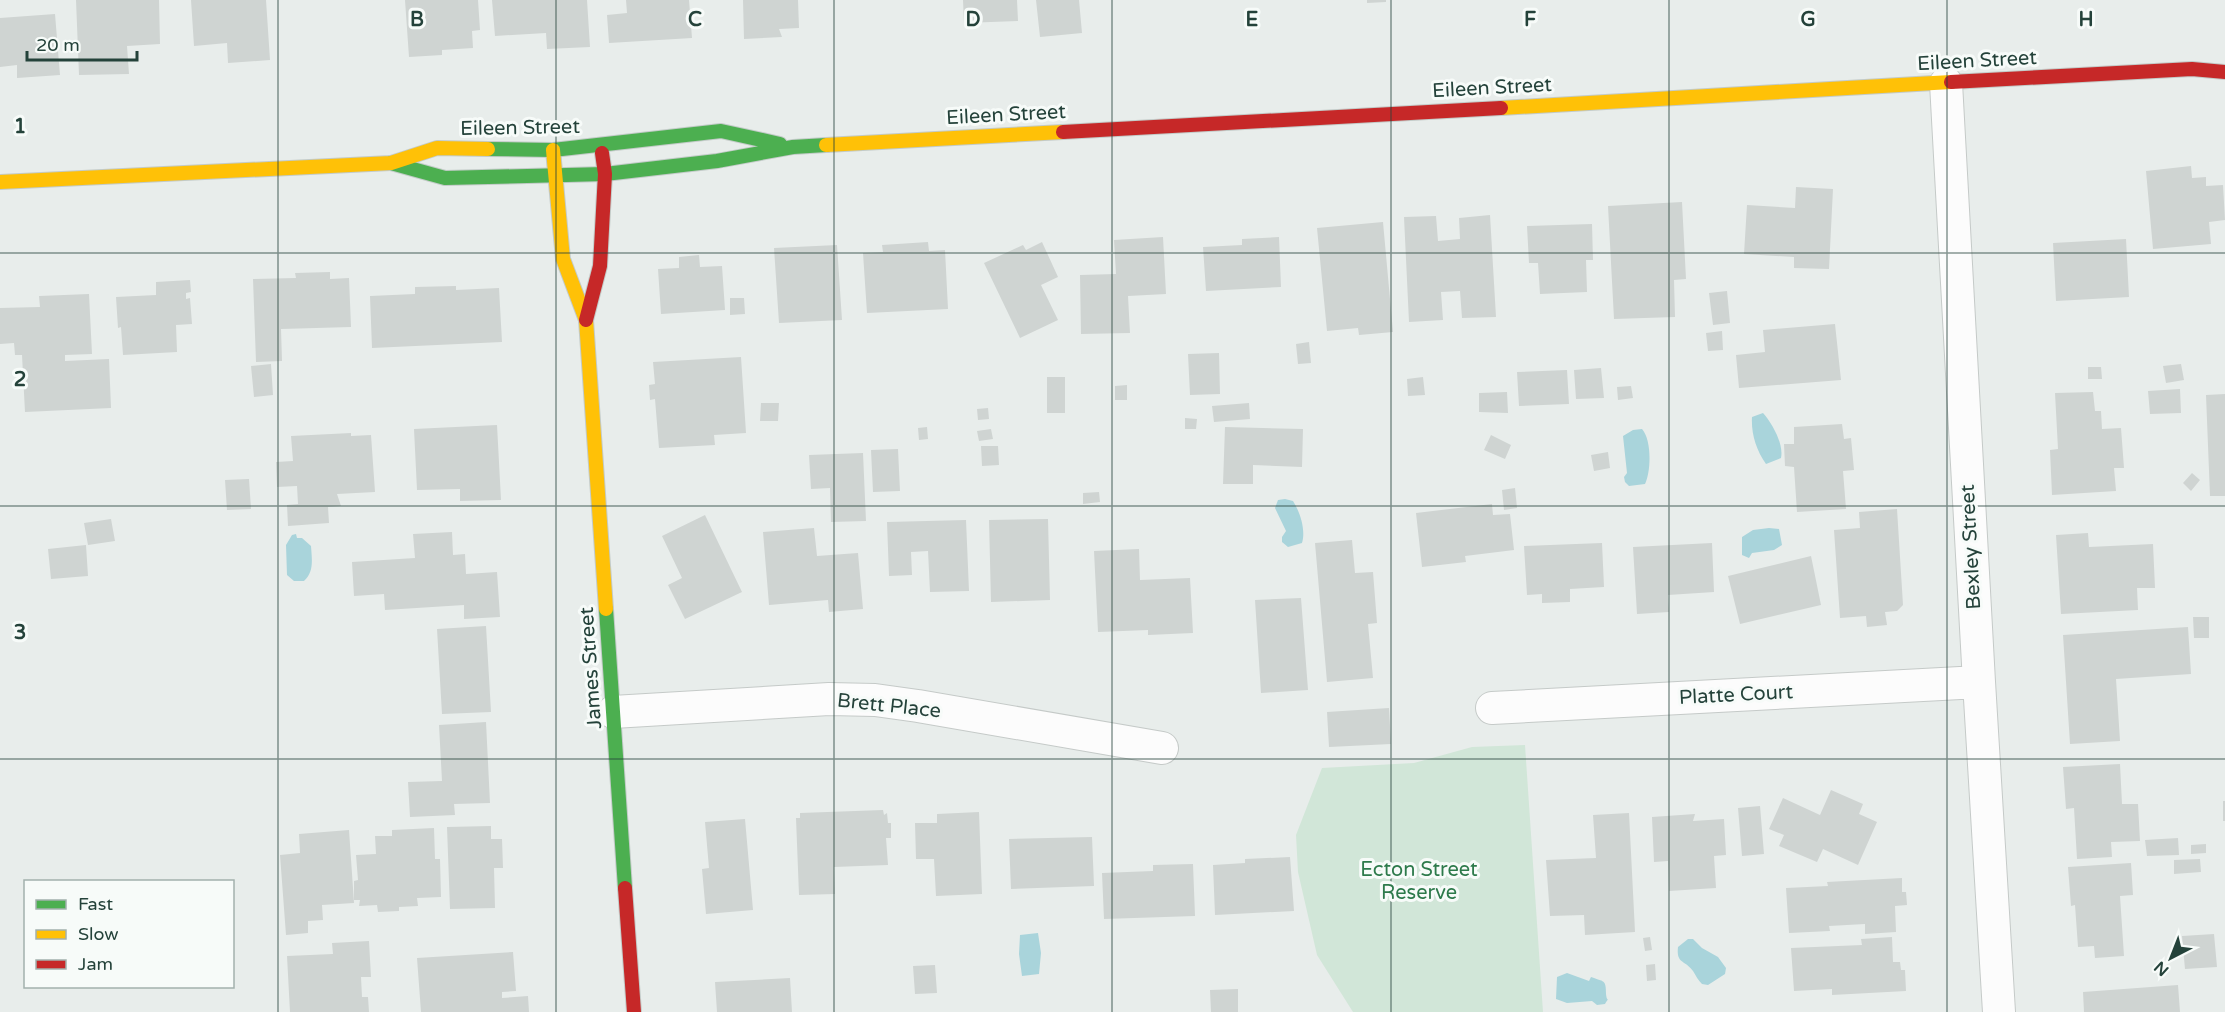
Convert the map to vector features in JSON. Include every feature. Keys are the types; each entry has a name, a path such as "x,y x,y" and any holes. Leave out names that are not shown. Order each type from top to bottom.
{"street":[{"name":"Eileen Street","path":"2193,69 2225,56"},
{"name":"Eileen Street","path":"391,163 445,178 605,174 717,161 793,147 2193,69 2225,72"},
{"name":"Bexley Street","path":"1946,83 1999,1012"},
{"name":"Eileen Street","path":"0,182 391,163 437,148 553,150 721,131 793,147"},
{"name":"James Street","path":"586,320 600,266 605,174 601,146"},
{"name":"James Street","path":"553,150 564,259 586,320 634,1012"},
{"name":"Platte Court","path":"1492,708 1979,682"},
{"name":"Brett Place","path":"613,712 829,699 875,700 1162,748"}],"green space":[{"name":"Ecton Street Reserve","path":"1525,745 1543,1012 1353,1012 1317,955 1298,872 1296,835 1322,768 1414,763 1472,747"}],"water":[{"path":"1763,413 1770,422 1781,446 1781,458 1766,464 1757,447 1752,423 1752,417"},
{"path":"1642,429 1649,448 1647,479 1645,484 1629,486 1624,477 1627,473 1623,436 1633,430"},
{"path":"1278,500 1293,501 1296,505 1303,532 1302,543 1288,547 1282,542 1286,531 1275,508"},
{"path":"1779,529 1782,545 1774,550 1752,553 1749,558 1742,555 1742,537 1753,530"},
{"path":"296,534 297,538 302,538 311,546 311,570 304,581 294,581 287,575 286,545 292,535"},
{"path":"1038,933 1041,953 1039,974 1022,976 1019,954 1020,935"},
{"path":"1688,939 1693,939 1702,948 1718,957 1726,968 1725,974 1708,985 1702,984 1678,956 1678,947"},
{"path":"1567,973 1589,981 1591,977 1603,982 1608,1000 1605,1004 1597,1005 1592,1001 1567,1003 1556,999 1557,977"}],"building":[{"path":"76,0 159,0 160,44 127,46 129,74 79,75"},
{"path":"191,0 266,0 270,60 228,63 227,43 194,46"},
{"path":"405,0 478,0 480,30 472,31 473,48 442,50 442,55 409,57"},
{"path":"492,0 587,0 590,47 547,49 546,33 495,36"},
{"path":"626,0 689,0 692,38 609,43 607,15 627,13"},
{"path":"743,0 798,0 799,28 779,29 782,37 744,39"},
{"path":"963,0 1017,0 1018,21 964,23"},
{"path":"1036,0 1079,0 1082,33 1040,37"},
{"path":"1367,0 1386,0 1386,2 1367,3"},
{"path":"55,14 60,75 17,78 17,65 0,67 0,18"},
{"path":"2191,166 2192,178 2206,177 2206,186 2223,185 2225,220 2209,222 2211,244 2153,249 2146,171"},
{"path":"1796,187 1833,189 1829,269 1794,268 1794,257 1744,254 1747,205 1795,208"},
{"path":"1682,202 1686,279 1674,280 1675,317 1614,319 1608,206"},
{"path":"1490,215 1496,317 1462,318 1460,291 1441,292 1443,320 1409,322 1404,217 1436,216 1438,241 1460,239 1459,218"},
{"path":"1383,222 1393,332 1359,335 1358,328 1327,331 1317,228"},
{"path":"1592,224 1593,260 1586,260 1587,292 1540,294 1538,263 1529,263 1527,226"},
{"path":"1163,237 1166,294 1128,296 1130,333 1081,334 1080,275 1116,274 1114,240"},
{"path":"1279,237 1281,287 1206,291 1203,247 1242,245 1242,239"},
{"path":"2126,239 2129,297 2056,301 2053,243"},
{"path":"928,242 929,251 945,250 948,309 867,313 863,253 883,252 882,245"},
{"path":"1042,242 1058,277 1041,285 1058,320 1020,338 984,263 1023,245 1026,250"},
{"path":"837,245 842,320 779,323 774,248"},
{"path":"699,255 700,267 722,266 725,310 661,314 658,269 679,268 679,257"},
{"path":"330,272 330,279 349,278 351,327 281,329 282,361 256,362 253,279 296,278 295,273"},
{"path":"190,280 191,292 186,293 186,299 190,298 192,324 176,325 177,352 123,355 116,297 156,295 156,282"},
{"path":"456,286 456,290 499,288 502,342 372,348 370,296 415,294 415,287"},
{"path":"1727,291 1730,323 1713,325 1709,293"},
{"path":"89,294 92,354 65,355 65,361 109,359 111,408 25,412 22,355 15,355 14,343 0,344 0,308 40,307 39,296"},
{"path":"730,298 744,298 745,314 730,315"},
{"path":"1835,324 1841,380 1739,388 1736,355 1765,352 1763,330"},
{"path":"1722,331 1723,350 1708,351 1706,333"},
{"path":"1309,342 1311,363 1298,364 1296,344"},
{"path":"1219,353 1220,394 1190,395 1188,354"},
{"path":"741,357 746,433 714,435 715,445 659,448 655,399 650,400 649,385 655,384 653,362"},
{"path":"271,364 273,395 254,397 251,366"},
{"path":"2181,364 2184,380 2166,383 2163,366"},
{"path":"2088,367 2101,367 2102,379 2088,379"},
{"path":"1601,368 1604,398 1576,399 1574,370"},
{"path":"1567,370 1569,404 1519,406 1517,372"},
{"path":"1047,377 1065,377 1065,413 1047,413"},
{"path":"1423,377 1425,395 1408,396 1407,379"},
{"path":"1127,385 1127,400 1115,400 1115,386"},
{"path":"1631,386 1633,398 1618,400 1617,387"},
{"path":"2180,389 2181,413 2150,414 2148,391"},
{"path":"1507,392 1508,413 1479,412 1479,393"},
{"path":"2093,392 2095,411 2101,411 2102,429 2121,428 2124,468 2114,468 2116,491 2052,495 2050,450 2058,449 2055,393"},
{"path":"2225,394 2225,496 2210,496 2206,395"},
{"path":"761,403 779,403 778,421 760,421"},
{"path":"1249,403 1250,419 1214,422 1212,406"},
{"path":"988,408 989,419 978,420 977,409"},
{"path":"1185,418 1197,419 1196,429 1185,429"},
{"path":"1842,424 1844,439 1851,438 1854,470 1843,471 1846,509 1797,512 1794,467 1785,466 1784,444 1794,444 1794,427"},
{"path":"497,425 501,500 460,501 460,489 417,490 414,429"},
{"path":"927,427 928,439 919,440 918,428"},
{"path":"1225,427 1303,429 1302,467 1253,465 1253,484 1223,484"},
{"path":"991,429 993,439 979,441 977,431"},
{"path":"351,433 351,436 371,435 375,492 337,494 341,506 328,507 329,523 288,526 287,505 298,504 297,486 277,487 276,462 293,461 291,436"},
{"path":"1491,435 1511,445 1505,459 1484,450"},
{"path":"981,446 998,446 999,465 982,466"},
{"path":"898,449 900,491 873,492 871,450"},
{"path":"1608,452 1610,468 1594,471 1591,455"},
{"path":"863,453 866,521 831,522 830,488 811,489 809,455"},
{"path":"2192,473 2200,480 2191,491 2183,483"},
{"path":"249,479 251,509 227,510 225,480"},
{"path":"1515,488 1517,508 1504,510 1502,490"},
{"path":"1099,492 1100,502 1083,504 1083,493"},
{"path":"1492,504 1493,515 1510,514 1514,550 1465,556 1466,562 1422,567 1416,513"},
{"path":"1897,509 1903,605 1897,611 1885,612 1887,625 1867,627 1866,616 1840,618 1834,530 1860,528 1859,512"},
{"path":"705,515 742,592 685,619 668,585 682,578 662,536"},
{"path":"111,519 115,541 88,545 84,523"},
{"path":"1048,519 1050,600 991,602 989,520"},
{"path":"966,520 969,591 930,592 928,551 911,552 912,575 889,576 887,522"},
{"path":"814,528 817,556 858,553 863,609 829,612 828,600 769,605 763,532"},
{"path":"452,532 453,555 465,554 466,574 497,572 500,617 464,619 464,605 385,610 384,594 354,596 352,562 415,558 413,534"},
{"path":"2088,533 2089,547 2153,544 2155,588 2137,588 2138,610 2061,614 2056,535"},
{"path":"1352,540 1355,573 1373,572 1377,623 1368,624 1373,678 1327,682 1315,543"},
{"path":"1602,543 1604,587 1570,589 1570,602 1542,603 1542,594 1527,595 1524,546"},
{"path":"1712,543 1714,592 1668,595 1669,612 1637,614 1633,547"},
{"path":"86,545 88,576 51,579 48,549"},
{"path":"1139,549 1140,580 1190,578 1193,633 1148,635 1148,630 1098,632 1094,551"},
{"path":"1811,556 1821,605 1740,624 1728,576"},
{"path":"1301,598 1308,690 1261,693 1255,600"},
{"path":"2193,617 2209,617 2209,638 2194,638"},
{"path":"486,626 491,712 442,714 437,629"},
{"path":"2188,627 2191,674 2116,679 2120,741 2070,744 2063,635"},
{"path":"1389,708 1391,744 1329,747 1327,712"},
{"path":"486,722 490,803 454,804 455,815 410,817 408,782 442,781 439,725"},
{"path":"2120,764 2122,804 2138,804 2140,841 2111,842 2112,857 2077,859 2074,808 2066,809 2063,767"},
{"path":"1831,790 1863,804 1859,814 1877,822 1858,865 1823,849 1817,862 1779,846 1784,835 1769,829 1783,798 1820,815"},
{"path":"2223,801 2225,801 2225,821 2223,821"},
{"path":"1760,806 1764,854 1742,856 1738,808"},
{"path":"883,810 884,815 887,813 888,823 891,823 891,838 886,838 888,865 834,867 835,894 799,895 796,818 800,818 800,813"},
{"path":"979,812 982,894 936,896 934,859 916,859 915,823 937,823 937,814"},
{"path":"1629,813 1635,932 1585,935 1584,915 1550,916 1546,860 1596,858 1593,815"},
{"path":"1695,814 1693,821 1724,819 1726,855 1714,856 1716,888 1669,891 1668,861 1654,862 1652,817"},
{"path":"745,819 753,910 706,914 702,869 709,868 705,822"},
{"path":"491,826 491,839 502,839 503,868 494,868 495,908 450,909 447,827"},
{"path":"434,828 435,859 440,859 441,897 417,898 418,906 399,907 399,911 378,912 377,905 359,906 360,900 354,900 354,881 358,880 356,855 376,854 375,836 392,836 392,830"},
{"path":"349,830 354,903 322,905 323,920 308,921 308,933 286,935 280,855 300,853 299,834"},
{"path":"1092,837 1094,886 1011,889 1009,839"},
{"path":"2178,838 2179,855 2147,856 2145,840"},
{"path":"2206,844 2206,853 2191,854 2191,845"},
{"path":"1290,857 1294,911 1215,915 1213,865 1245,863 1245,859"},
{"path":"2200,859 2201,872 2174,874 2174,860"},
{"path":"2131,863 2133,895 2120,896 2124,956 2095,958 2094,946 2078,947 2075,905 2071,906 2068,867"},
{"path":"1193,864 1195,916 1104,919 1102,873 1153,871 1153,865"},
{"path":"1902,878 1902,892 1906,892 1907,905 1895,906 1896,932 1865,934 1865,924 1829,926 1830,931 1789,933 1786,888 1828,886 1827,882"},
{"path":"2214,934 2217,967 2185,969 2182,936"},
{"path":"1650,937 1652,950 1645,951 1643,938"},
{"path":"1892,937 1893,962 1900,962 1901,970 1905,970 1906,991 1832,995 1832,989 1794,991 1791,948 1862,945 1861,939"},
{"path":"369,941 371,977 361,977 362,997 368,997 369,1012 290,1012 287,956 333,954 332,943"},
{"path":"513,952 516,991 502,992 502,998 528,996 529,1012 421,1012 417,958"},
{"path":"1655,964 1656,980 1647,981 1646,965"},
{"path":"935,965 937,993 915,994 913,966"},
{"path":"790,978 792,1012 717,1012 715,982"},
{"path":"2178,985 2180,1012 2084,1012 2083,992"},
{"path":"1238,989 1238,1012 1211,1012 1210,990"}],"traffic: fast":[{"path":"488,149 553,150 721,131 780,144"},
{"path":"391,163 445,178 605,174 717,161 793,147 826,145"},
{"path":"606,609 625,888"}],"traffic: slow":[{"path":"1501,108 1951,82"},
{"path":"826,145 1063,132"},
{"path":"0,182 391,163 437,148 488,149"},
{"path":"553,150 563,259 586,320 606,609"}],"traffic: jam":[{"path":"1951,82 2192,69 2225,72"},
{"path":"1063,132 1501,108"},
{"path":"586,320 600,266 605,174 602,153"},
{"path":"625,888 634,1012"}]}
